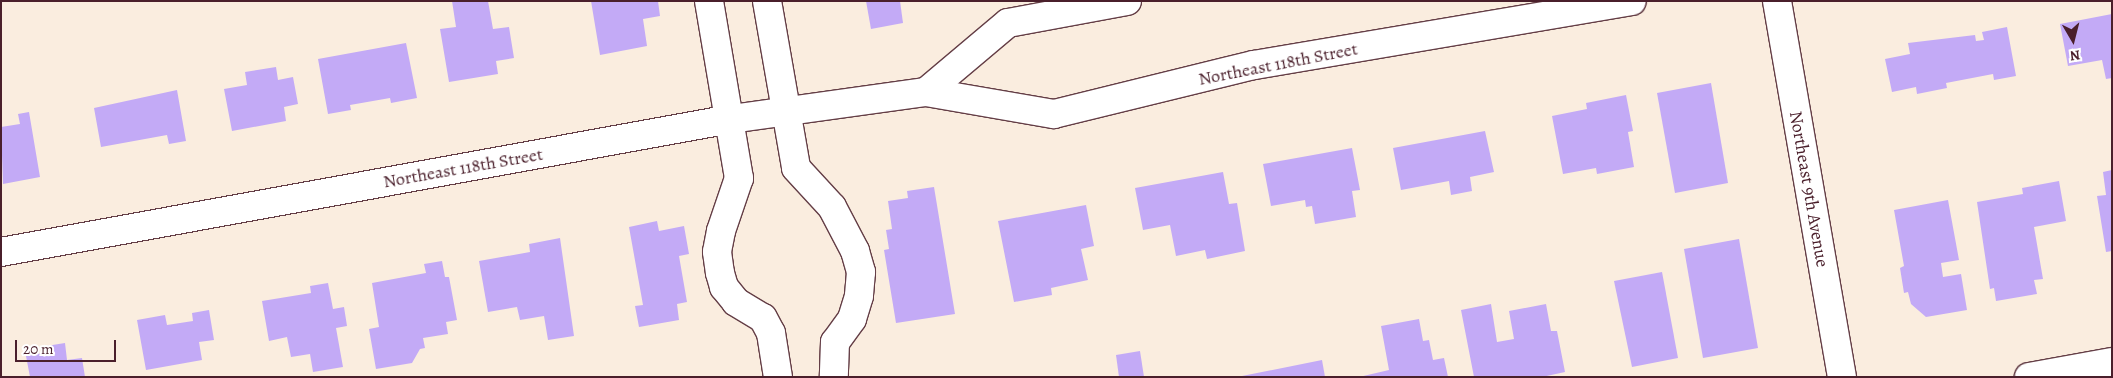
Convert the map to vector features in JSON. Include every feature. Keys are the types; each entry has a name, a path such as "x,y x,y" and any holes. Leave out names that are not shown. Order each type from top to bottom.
{"street":[{"path":"709,1 731,119 739,178 721,231 717,252 720,273 724,287 736,302 763,318 771,334 778,377"},
{"path":"768,1 796,168 832,207 855,251 861,272 859,296 852,319 835,342 834,377"},
{"path":"926,92 1008,23 1127,1"},
{"name":"Northeast 118th Street","path":"1,252 787,110 926,92 1054,114 1254,65 1632,1"},
{"name":"Northeast 9th Avenue","path":"1777,1 1842,377"},
{"path":"2029,377 2112,362"}],"building":[{"path":"452,1 488,1 493,29 509,27 514,58 496,61 498,74 449,82 440,29 456,27"},
{"path":"591,1 658,1 660,16 643,19 647,46 600,55"},
{"path":"866,1 900,1 903,23 871,29"},
{"path":"2112,14 2112,78 2106,79 2102,60 2068,66 2060,24"},
{"path":"2007,27 2016,76 1994,80 1993,74 1946,83 1947,88 1917,94 1916,87 1892,92 1885,59 1910,54 1908,43 1975,35 1976,41 1984,40 1982,32"},
{"path":"406,43 417,98 391,103 390,98 350,105 351,110 328,114 318,59"},
{"path":"276,67 278,80 293,77 298,104 284,107 286,121 232,131 224,89 247,85 245,72"},
{"path":"1711,83 1728,183 1675,193 1657,93"},
{"path":"177,90 186,141 169,144 167,135 101,147 94,108"},
{"path":"1626,95 1633,131 1628,132 1634,167 1597,174 1596,168 1563,174 1552,116 1587,109 1586,103"},
{"path":"29,112 40,177 3,184 1,127 20,124 18,114"},
{"path":"1485,131 1494,172 1470,177 1472,191 1451,195 1449,181 1401,190 1393,148"},
{"path":"1352,148 1360,190 1352,191 1356,217 1315,224 1312,206 1306,207 1305,200 1271,206 1263,164"},
{"path":"2112,170 2112,251 2106,252 2097,196 2106,195 2103,172"},
{"path":"1223,172 1229,204 1237,203 1245,251 1207,259 1205,250 1176,256 1170,225 1143,230 1135,188"},
{"path":"2059,181 2066,221 2034,227 2043,279 2034,280 2037,294 1996,301 1994,288 1990,289 1977,202 2023,194 2022,188"},
{"path":"934,187 955,314 896,323 884,250 889,249 886,230 892,229 888,201 908,198 907,191"},
{"path":"1948,200 1959,260 1941,263 1943,277 1961,274 1967,310 1926,317 1911,304 1908,292 1904,293 1900,268 1904,266 1894,210"},
{"path":"1086,205 1094,246 1081,249 1088,280 1051,288 1052,295 1014,302 998,221"},
{"path":"657,221 659,231 684,226 689,254 679,256 687,302 677,304 679,320 639,327 635,306 643,305 629,227"},
{"path":"560,238 574,336 548,340 544,316 520,320 517,307 488,312 479,261 530,252 529,244"},
{"path":"1739,239 1758,348 1703,358 1684,249"},
{"path":"442,261 445,277 449,277 457,320 446,322 448,334 423,338 425,348 420,349 412,363 376,369 369,329 379,327 372,283 426,273 424,264"},
{"path":"1662,272 1678,358 1632,367 1614,281"},
{"path":"328,283 333,309 344,307 347,326 336,328 343,367 313,372 310,354 291,357 287,337 269,341 262,301 311,293 310,286"},
{"path":"1491,304 1497,342 1514,339 1509,311 1546,304 1551,331 1557,331 1565,372 1542,377 1474,377 1461,310"},
{"path":"209,310 214,340 199,342 202,360 146,370 137,320 165,315 167,325 193,321 192,313"},
{"path":"1419,319 1423,341 1429,340 1433,360 1444,358 1448,377 1359,377 1389,370 1381,326"},
{"path":"65,343 67,360 82,358 85,377 30,377 26,356 42,353 40,347"},
{"path":"1140,351 1144,377 1119,377 1116,355"},
{"path":"1322,360 1325,377 1242,377 1242,376"}]}
